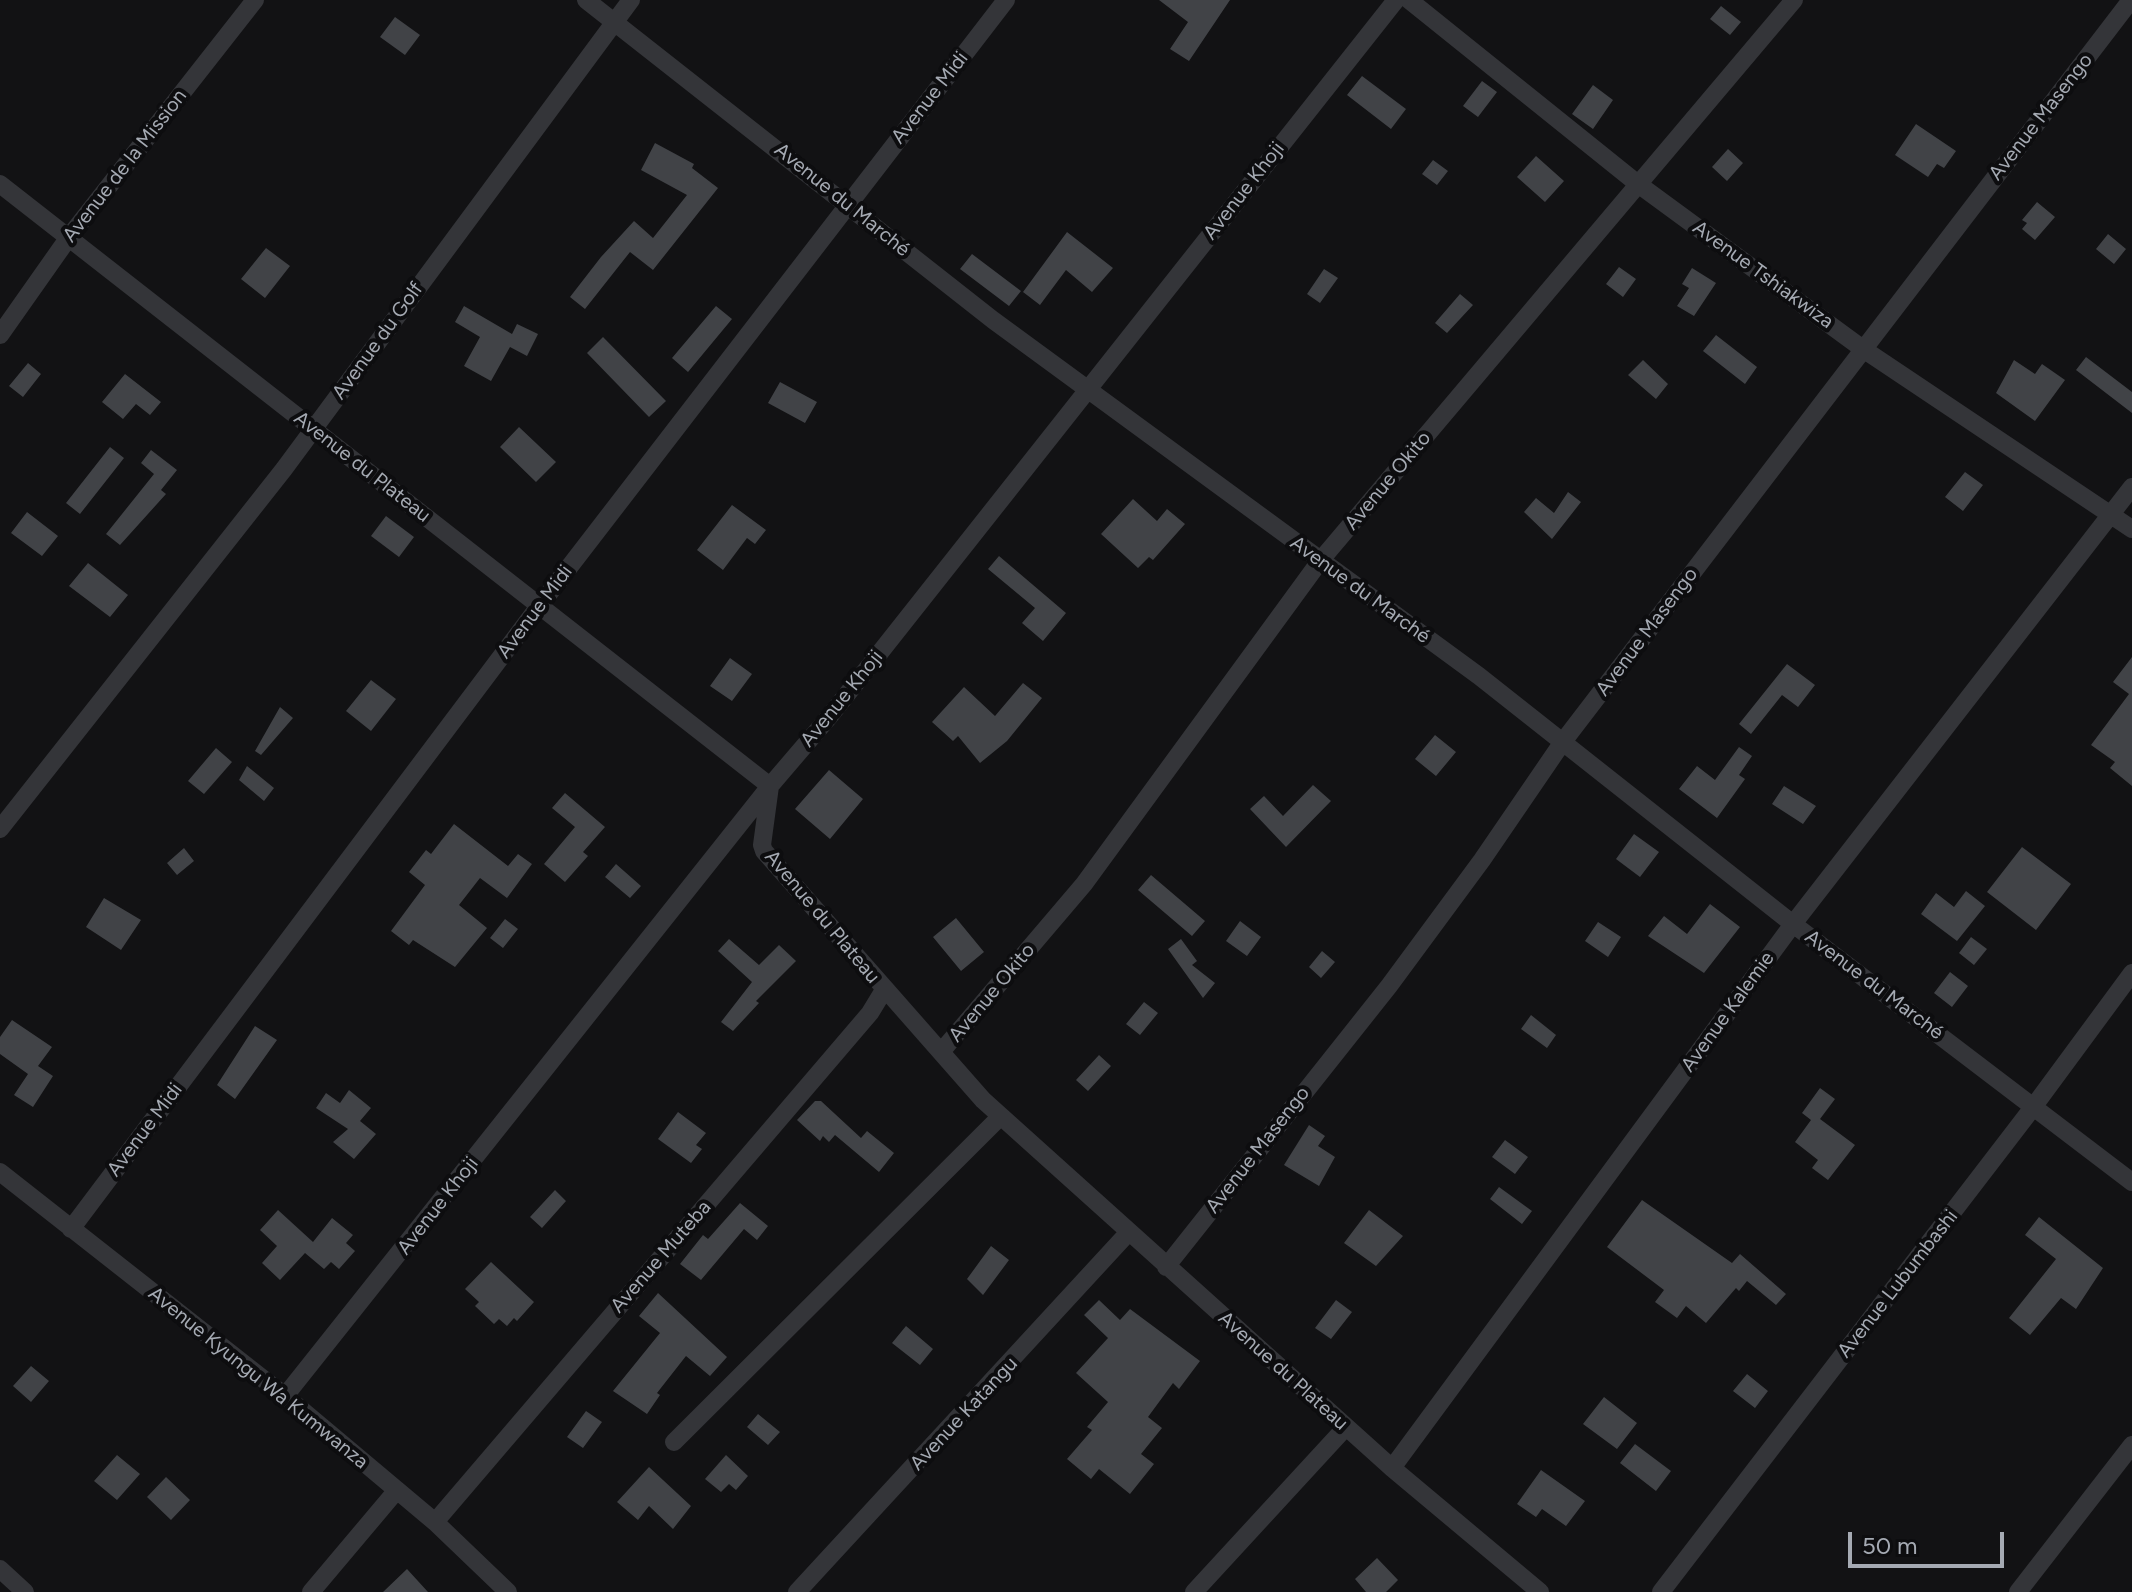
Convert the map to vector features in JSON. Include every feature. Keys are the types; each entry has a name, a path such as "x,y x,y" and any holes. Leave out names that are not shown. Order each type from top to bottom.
{"street":[{"name":"Avenue de la Mission","path":"0,335 69,237 255,0"},
{"name":"Avenue du Marché","path":"586,0 1086,390 1479,676 1793,924 2132,1182"},
{"name":"Avenue du Golf","path":"0,829 313,429 631,0"},
{"name":"Avenue Midi","path":"71,1229 540,605 1006,0"},
{"name":"Avenue Khoji","path":"285,1396 770,786 829,717 1396,0"},
{"name":"Avenue Tshiakwiza","path":"1409,0 1638,184 1863,349 2132,529"},
{"name":"Avenue Okito","path":"941,1052 1084,884 1320,561 1794,0"},
{"name":"Avenue Masengo","path":"1166,1267 1472,875 1562,743 2131,0"},
{"name":"Avenue du Plateau","path":"0,184 770,786 764,851 884,990 1000,1117 1392,1468 1540,1592"},
{"name":"Avenue Kalemie","path":"1392,1468 1793,924 2132,487"},
{"name":"Avenue Lubumbashi","path":"1661,1592 2034,1106 2132,973"},
{"name":"Avenue Muteba","path":"435,1522 870,1013 884,990"},
{"path":"674,1442 1000,1117"},
{"name":"Avenue Kyungu Wa Kumwanza","path":"0,1172 285,1396 435,1522 508,1592"},
{"name":"Avenue Katangu","path":"797,1592 1128,1233"},
{"path":"1194,1592 1346,1427"},
{"path":"2018,1592 2132,1445"},
{"path":"311,1592 397,1490"},
{"path":"0,1569 25,1592"}],"building":[{"path":"1159,0 1230,0 1189,61 1170,49 1188,22"},
{"path":"1721,6 1741,22 1730,35 1710,19"},
{"path":"395,17 420,35 405,55 380,37"},
{"path":"1362,76 1406,109 1391,129 1347,95"},
{"path":"1482,81 1497,92 1478,117 1463,106"},
{"path":"1593,85 1613,100 1593,129 1572,114"},
{"path":"1916,124 1956,151 1944,168 1937,164 1928,177 1895,155"},
{"path":"655,143 694,164 692,168 718,188 653,270 630,252 585,309 570,297 601,257 634,221 653,238 687,195 641,170"},
{"path":"1728,149 1743,163 1727,181 1712,167"},
{"path":"1536,156 1564,181 1545,202 1517,177"},
{"path":"1433,160 1448,171 1437,185 1422,174"},
{"path":"2037,202 2055,217 2035,240 2022,229 2027,223 2022,220"},
{"path":"1067,232 1113,268 1092,292 1066,270 1040,305 1023,292"},
{"path":"2108,234 2126,249 2114,264 2096,249"},
{"path":"266,248 290,266 265,298 241,279"},
{"path":"972,254 1021,291 1009,306 960,269"},
{"path":"1619,267 1636,279 1623,297 1606,284"},
{"path":"1692,268 1716,283 1694,316 1677,306 1689,288 1682,284"},
{"path":"1324,269 1338,278 1320,303 1307,294"},
{"path":"1460,294 1473,305 1447,333 1435,323"},
{"path":"464,306 512,334 517,324 538,334 527,356 510,347 491,381 464,366 480,337 455,322"},
{"path":"716,306 732,319 688,372 672,358"},
{"path":"1716,335 1757,367 1745,384 1703,351"},
{"path":"603,337 666,401 649,417 587,353"},
{"path":"2086,357 2132,392 2132,413 2076,370"},
{"path":"1643,360 1668,384 1656,399 1628,375"},
{"path":"2014,360 2035,374 2042,364 2065,380 2035,421 1996,393"},
{"path":"28,363 41,374 23,397 9,386"},
{"path":"125,374 161,402 150,415 136,404 123,419 102,402"},
{"path":"780,382 817,402 805,423 768,403"},
{"path":"519,427 556,462 536,482 500,447"},
{"path":"110,447 124,458 80,514 66,503"},
{"path":"151,450 177,470 161,490 166,494 120,545 106,534 154,474 141,463"},
{"path":"1965,472 1983,485 1963,511 1945,497"},
{"path":"1568,492 1581,502 1552,539 1524,512 1536,498 1554,513"},
{"path":"1133,499 1157,521 1167,509 1185,524 1153,560 1149,557 1138,568 1101,534"},
{"path":"732,505 766,530 755,544 747,538 723,570 697,550"},
{"path":"27,512 58,536 42,556 11,533"},
{"path":"386,516 414,537 399,557 371,536"},
{"path":"999,556 1066,613 1043,641 1022,623 1035,608 988,569"},
{"path":"88,563 128,595 110,617 69,586"},
{"path":"2132,657 2132,786 2110,768 2115,762 2091,745 2129,694 2113,682"},
{"path":"730,658 752,674 732,701 710,686"},
{"path":"1787,664 1815,685 1798,707 1782,695 1751,734 1739,724"},
{"path":"371,680 396,699 371,731 346,711"},
{"path":"1023,683 1042,698 1007,741 980,763 958,736 953,741 932,722 964,687 995,716"},
{"path":"280,707 293,718 261,755 255,751"},
{"path":"1435,735 1456,752 1436,776 1415,759"},
{"path":"1739,747 1752,756 1739,775 1745,779 1717,818 1679,789 1697,766 1715,780"},
{"path":"216,748 232,762 204,794 188,781"},
{"path":"247,766 274,788 264,801 239,780"},
{"path":"829,770 863,799 830,839 795,809"},
{"path":"1313,785 1331,801 1286,847 1250,809 1264,796 1283,816"},
{"path":"1784,786 1816,806 1803,824 1772,804"},
{"path":"565,793 605,827 583,852 588,856 565,882 544,864 575,827 552,808"},
{"path":"454,824 508,866 518,854 532,864 507,898 480,878 459,905 487,928 455,967 413,940 409,945 391,931 425,885 409,872 426,850 431,854"},
{"path":"1634,834 1659,852 1640,877 1616,859"},
{"path":"2022,847 2071,884 2036,930 1987,892"},
{"path":"184,848 194,861 177,875 167,863"},
{"path":"616,864 641,886 630,898 605,877"},
{"path":"1151,875 1205,921 1192,936 1138,890"},
{"path":"1966,891 1985,906 1957,941 1921,914 1936,893 1954,907"},
{"path":"104,898 141,920 121,950 86,927"},
{"path":"1710,904 1740,927 1704,973 1648,936 1664,916 1687,934"},
{"path":"956,918 984,952 961,971 933,937"},
{"path":"505,919 518,929 503,948 490,938"},
{"path":"1240,921 1261,937 1247,956 1226,941"},
{"path":"1598,922 1621,937 1608,957 1585,941"},
{"path":"1971,937 1987,949 1974,965 1959,953"},
{"path":"729,939 759,965 779,945 796,961 756,1001 759,1003 733,1031 721,1022 752,982 718,951"},
{"path":"1181,939 1197,961 1192,965 1215,983 1203,998 1168,949"},
{"path":"1322,951 1335,962 1321,978 1309,967"},
{"path":"1950,972 1968,986 1952,1007 1934,993"},
{"path":"1144,1002 1158,1013 1140,1035 1126,1024"},
{"path":"1531,1015 1556,1035 1547,1048 1521,1029"},
{"path":"12,1020 52,1047 38,1066 53,1076 33,1107 14,1095 28,1074 0,1054 0,1037"},
{"path":"255,1026 277,1040 235,1099 217,1085"},
{"path":"1099,1055 1111,1066 1088,1091 1076,1080"},
{"path":"1820,1088 1835,1099 1820,1119 1855,1145 1828,1180 1812,1168 1818,1160 1795,1142 1811,1120 1802,1113"},
{"path":"349,1090 371,1108 360,1121 376,1134 354,1159 333,1142 348,1129 316,1108 326,1093 340,1103"},
{"path":"815,1101 821,1101 861,1138 867,1131 894,1153 879,1172 835,1135 829,1142 823,1136 820,1141 797,1120"},
{"path":"678,1112 706,1133 696,1145 702,1149 691,1163 658,1139"},
{"path":"1309,1125 1325,1136 1318,1146 1335,1157 1319,1186 1284,1165"},
{"path":"1505,1140 1528,1157 1515,1174 1492,1157"},
{"path":"1499,1187 1532,1211 1522,1224 1490,1199"},
{"path":"555,1190 566,1201 542,1228 530,1217"},
{"path":"1642,1200 1732,1263 1740,1254 1786,1294 1776,1305 1747,1281 1739,1291 1736,1288 1706,1323 1686,1306 1677,1318 1655,1302 1664,1290 1607,1247"},
{"path":"740,1203 768,1226 757,1240 744,1229 701,1280 680,1264 703,1235 708,1239"},
{"path":"278,1210 313,1242 332,1218 353,1235 346,1243 355,1251 339,1269 331,1262 324,1269 305,1253 280,1280 262,1263 277,1246 260,1230"},
{"path":"1369,1210 1403,1236 1376,1266 1344,1243"},
{"path":"2039,1217 2103,1268 2076,1309 2061,1298 2030,1335 2009,1318 2056,1259 2025,1235"},
{"path":"991,1246 1009,1260 983,1295 967,1279"},
{"path":"491,1262 534,1302 517,1321 514,1318 507,1326 499,1319 494,1324 475,1306 479,1302 465,1289"},
{"path":"658,1293 727,1357 710,1376 686,1356 657,1393 660,1395 647,1414 613,1391 660,1333 639,1316"},
{"path":"1099,1300 1120,1320 1130,1309 1200,1361 1179,1389 1173,1383 1148,1417 1162,1428 1141,1454 1154,1464 1130,1494 1099,1469 1091,1479 1067,1459 1092,1430 1087,1427 1108,1402 1076,1373 1108,1338 1084,1315"},
{"path":"1336,1300 1352,1312 1331,1339 1315,1328"},
{"path":"906,1326 933,1349 920,1365 892,1343"},
{"path":"31,1366 49,1381 31,1402 13,1386"},
{"path":"1747,1374 1768,1391 1755,1408 1733,1391"},
{"path":"1604,1397 1637,1423 1617,1449 1583,1424"},
{"path":"586,1411 602,1422 583,1448 567,1437"},
{"path":"758,1414 780,1432 768,1445 747,1427"},
{"path":"1635,1444 1671,1471 1656,1491 1620,1463"},
{"path":"117,1455 140,1474 117,1500 94,1481"},
{"path":"726,1455 748,1476 736,1490 729,1484 721,1492 705,1479"},
{"path":"649,1467 691,1506 673,1529 649,1506 638,1520 617,1502"},
{"path":"1541,1470 1585,1501 1566,1526 1542,1509 1536,1517 1517,1504"},
{"path":"166,1477 190,1500 171,1520 147,1497"},
{"path":"1377,1558 1398,1580 1386,1592 1366,1592 1355,1579"},
{"path":"407,1569 428,1592 383,1592"}]}
